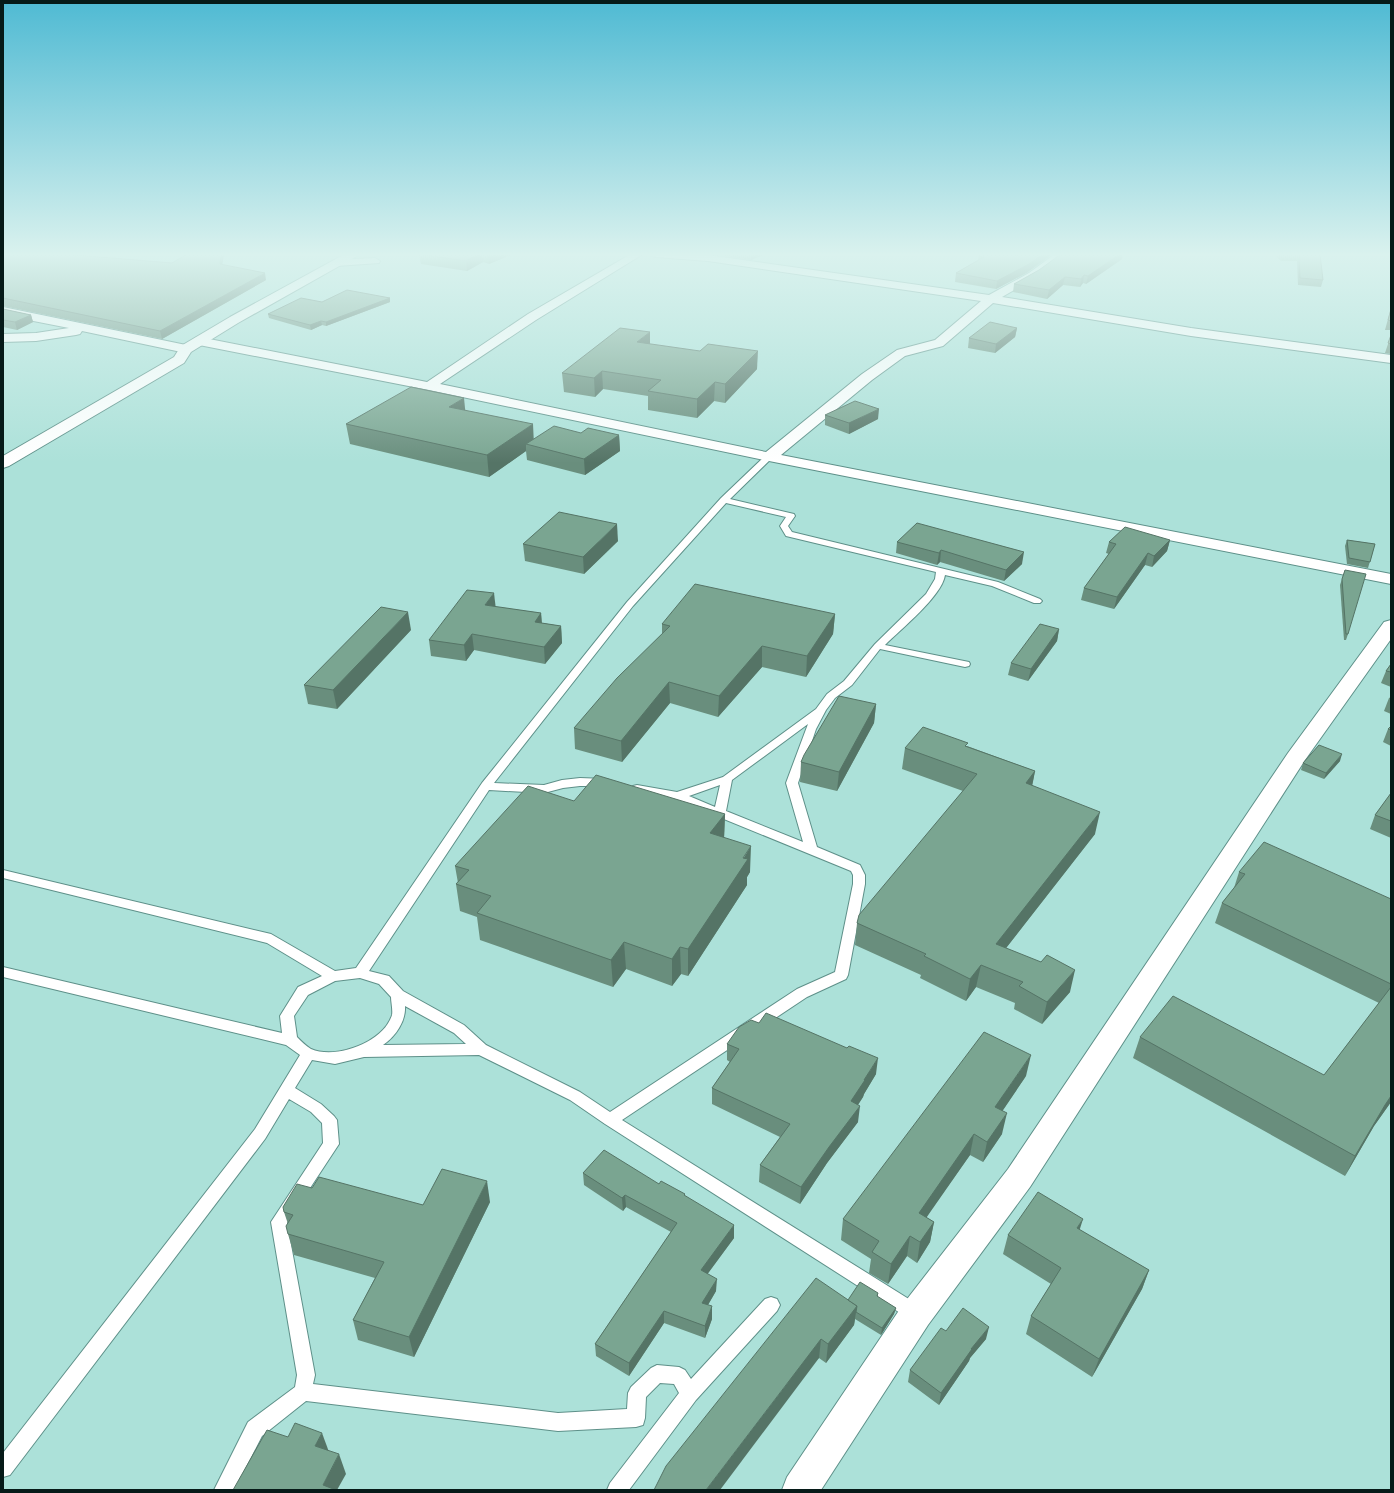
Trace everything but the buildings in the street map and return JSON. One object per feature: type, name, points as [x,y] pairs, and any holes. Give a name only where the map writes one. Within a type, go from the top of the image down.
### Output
[{"type":"main road","points":[[3,463],[179,360],[193,346],[228,324]]},
{"type":"street","points":[[63,324],[429,386],[769,457],[1391,579]]},
{"type":"street","points":[[429,386],[523,324]]},
{"type":"street","points":[[769,457],[867,377],[901,353],[939,343],[962,324]]},
{"type":"street","points":[[1141,324],[1391,359]]},
{"type":"street","points":[[3,338],[36,337],[88,329]]},
{"type":"street","points":[[800,1490],[916,1314],[1019,1178],[1296,758],[1391,626]]},
{"type":"lane","points":[[360,973],[486,786],[630,604],[724,500],[769,457]]},
{"type":"lane","points":[[724,500],[791,516],[784,526],[789,534],[995,584],[1037,601]]},
{"type":"lane","points":[[811,850],[792,783],[811,729],[821,709],[831,696],[848,683],[878,646],[930,596],[940,579],[941,572]]},
{"type":"lane","points":[[878,646],[965,664]]},
{"type":"lane","points":[[678,796],[727,779],[821,709]]},
{"type":"lane","points":[[720,813],[727,779]]},
{"type":"lane","points":[[486,786],[544,789],[562,784],[580,782],[620,786],[678,796],[856,868],[859,875],[859,884],[841,975],[802,993],[610,1120]]},
{"type":"lane","points":[[3,874],[271,939],[333,976]]},
{"type":"lane","points":[[3,972],[290,1040],[308,1054],[335,1058],[364,1051],[481,1049]]},
{"type":"lane","points":[[290,1040],[287,1016],[303,991],[333,976],[360,973],[384,980],[398,995],[459,1029],[481,1049],[575,1096],[610,1120],[916,1314]]},
{"type":"lane","points":[[364,1051],[387,1036],[399,1015],[398,995]]},
{"type":"lane","points":[[3,1468],[260,1134],[308,1054]]},
{"type":"lane","points":[[224,1490],[255,1429],[303,1392],[306,1375],[279,1222],[331,1144],[329,1120],[316,1108],[286,1090]]},
{"type":"lane","points":[[617,1490],[690,1394],[771,1305]]},
{"type":"lane","points":[[303,1392],[558,1422],[636,1418],[637,1393],[657,1374],[679,1376],[690,1394]]}]
